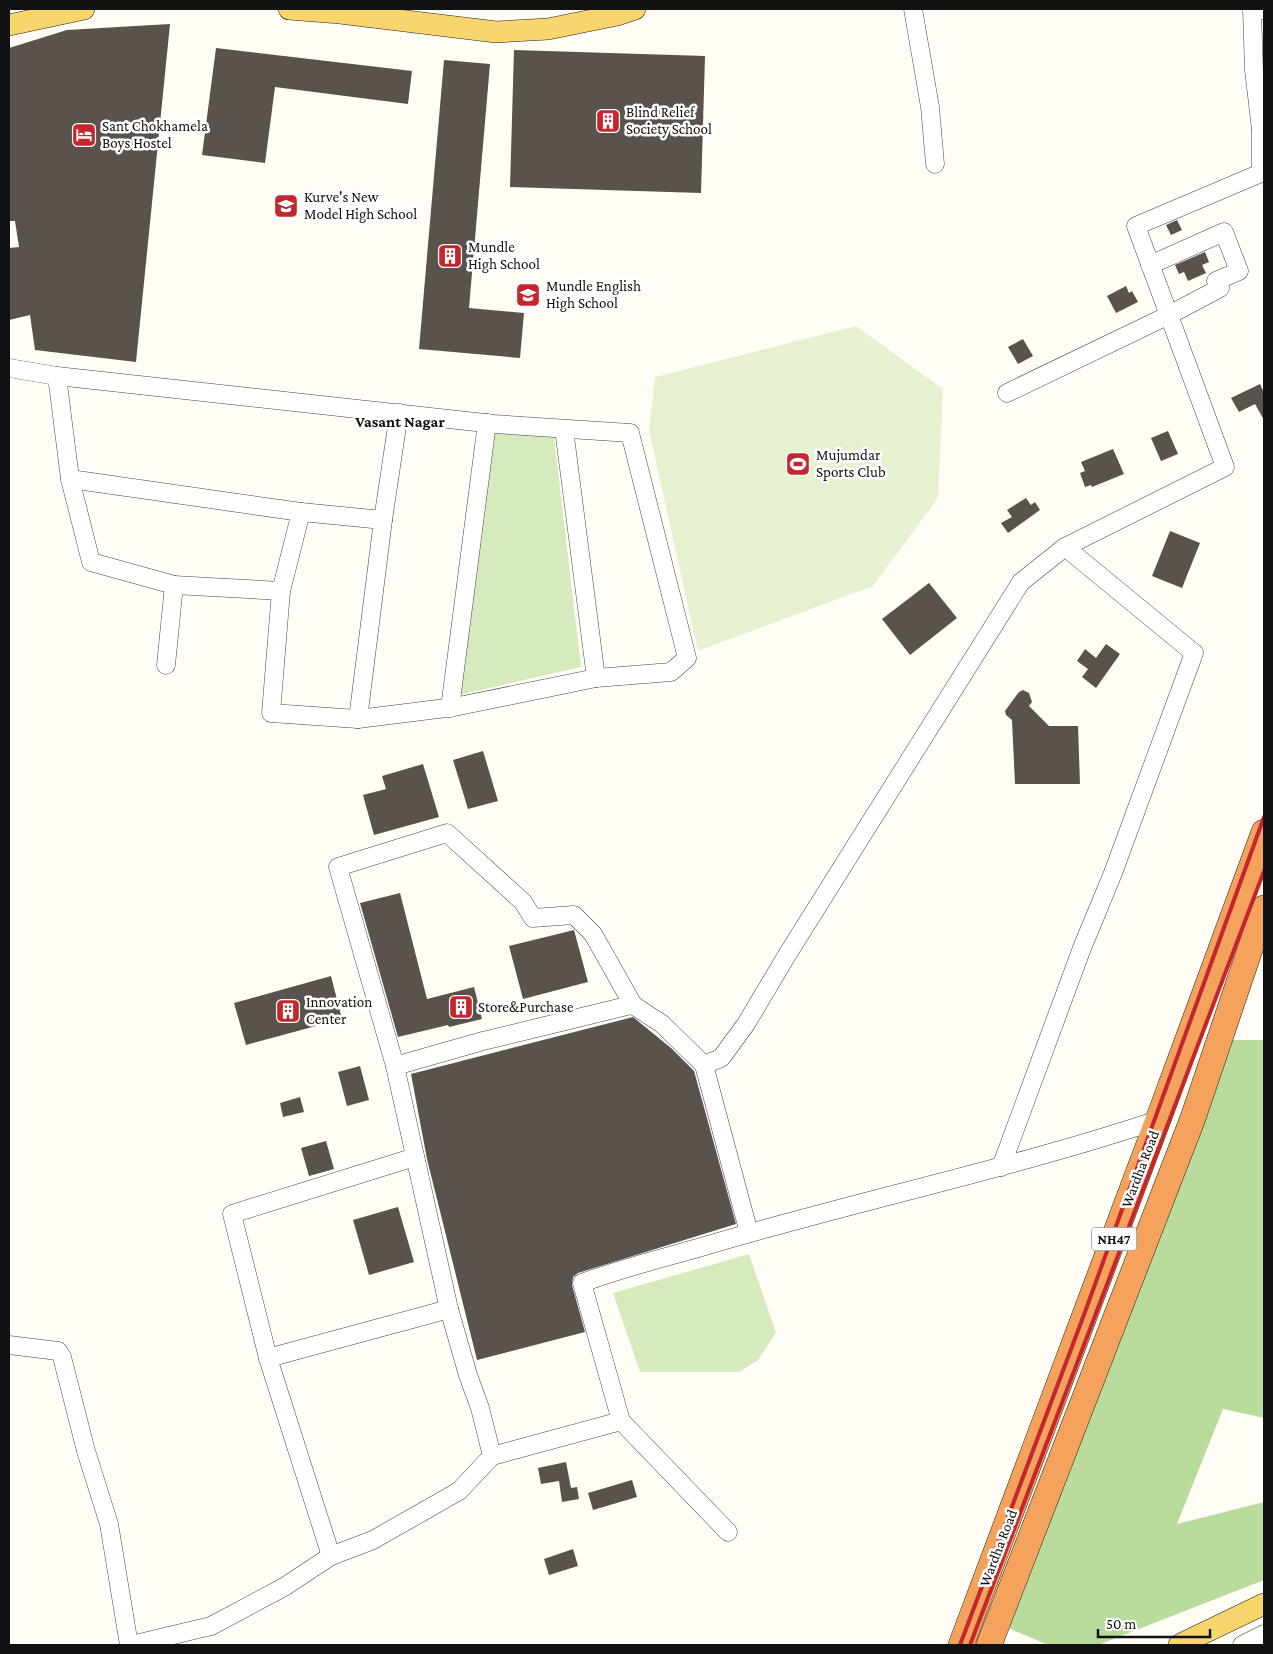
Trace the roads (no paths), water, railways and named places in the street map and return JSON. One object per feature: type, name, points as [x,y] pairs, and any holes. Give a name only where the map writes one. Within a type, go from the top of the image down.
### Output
[{"type":"highway","name":"Wardha Road","points":[[961,1645],[1264,832]]},
{"type":"highway","name":"Wardha Road","points":[[989,1645],[1193,1118],[1264,908]]},
{"type":"main road","points":[[9,25],[84,9]]},
{"type":"main road","points":[[289,9],[340,13],[496,32],[548,29],[617,15],[635,9]]},
{"type":"main road","points":[[1180,1645],[1264,1604]]},
{"type":"main road","points":[[1199,1645],[1264,1618]]},
{"type":"street","points":[[913,9],[930,107],[935,164]]},
{"type":"street","points":[[704,1065],[721,1058],[746,1024],[797,938],[1021,582],[1065,547],[1225,467],[1136,226],[1261,173],[1263,130],[1254,70],[1252,10],[1264,10]]},
{"type":"street","points":[[1007,393],[1169,315],[1220,288],[1216,280],[1239,271],[1224,232],[1150,264]]},
{"type":"street","points":[[9,368],[57,376],[488,423],[630,433],[687,658],[671,672],[596,678],[450,708],[358,719],[271,713],[281,591],[301,512]]},
{"type":"street","points":[[57,376],[70,479],[91,562],[174,584],[281,591]]},
{"type":"street","points":[[358,719],[398,413]]},
{"type":"street","points":[[450,708],[488,423]]},
{"type":"street","points":[[564,429],[596,678]]},
{"type":"street","points":[[70,479],[301,512],[383,520]]},
{"type":"street","points":[[1001,1167],[1082,948],[1114,873],[1194,653],[1065,547]]},
{"type":"street","points":[[166,665],[174,584]]},
{"type":"street","points":[[492,1456],[480,1408],[468,1376],[449,1309],[395,1066],[338,867],[448,834],[524,902],[533,918],[574,915],[593,934],[634,1005],[662,1024],[704,1065],[749,1233]]},
{"type":"street","points":[[395,1066],[483,1041],[634,1005]]},
{"type":"street","points":[[728,1532],[621,1421],[582,1283],[749,1233],[1106,1138],[1158,1120]]},
{"type":"street","points":[[331,1556],[268,1358],[232,1214],[415,1157]]},
{"type":"street","points":[[268,1358],[449,1309]]},
{"type":"street","points":[[9,1344],[58,1351],[62,1356],[86,1451],[108,1524],[130,1645],[211,1626],[284,1587],[331,1556],[373,1540],[459,1491],[492,1456],[621,1421]]},
{"type":"street","points":[[1242,1645],[1264,1634]]},
{"type":"railway","points":[[960,1645],[1085,1312],[1264,817]]},
{"type":"railway","points":[[970,1645],[1264,871]]},
{"type":"place","name":"Blind Relief Society School","points":[[608,121]]},
{"type":"place","name":"Sant Chokhamela Boys Hostel","points":[[84,135]]},
{"type":"place","name":"Kurve's New Model High School","points":[[286,206]]},
{"type":"place","name":"Mundle High School","points":[[450,256]]},
{"type":"place","name":"Mundle English High School","points":[[528,295]]},
{"type":"place","name":"Mujumdar Sports Club","points":[[798,464]]},
{"type":"place","name":"Store&Purchase","points":[[461,1007]]},
{"type":"place","name":"Innovation Center","points":[[288,1011]]},
{"type":"district","name":"Vasant Nagar","points":[[400,421]]}]
